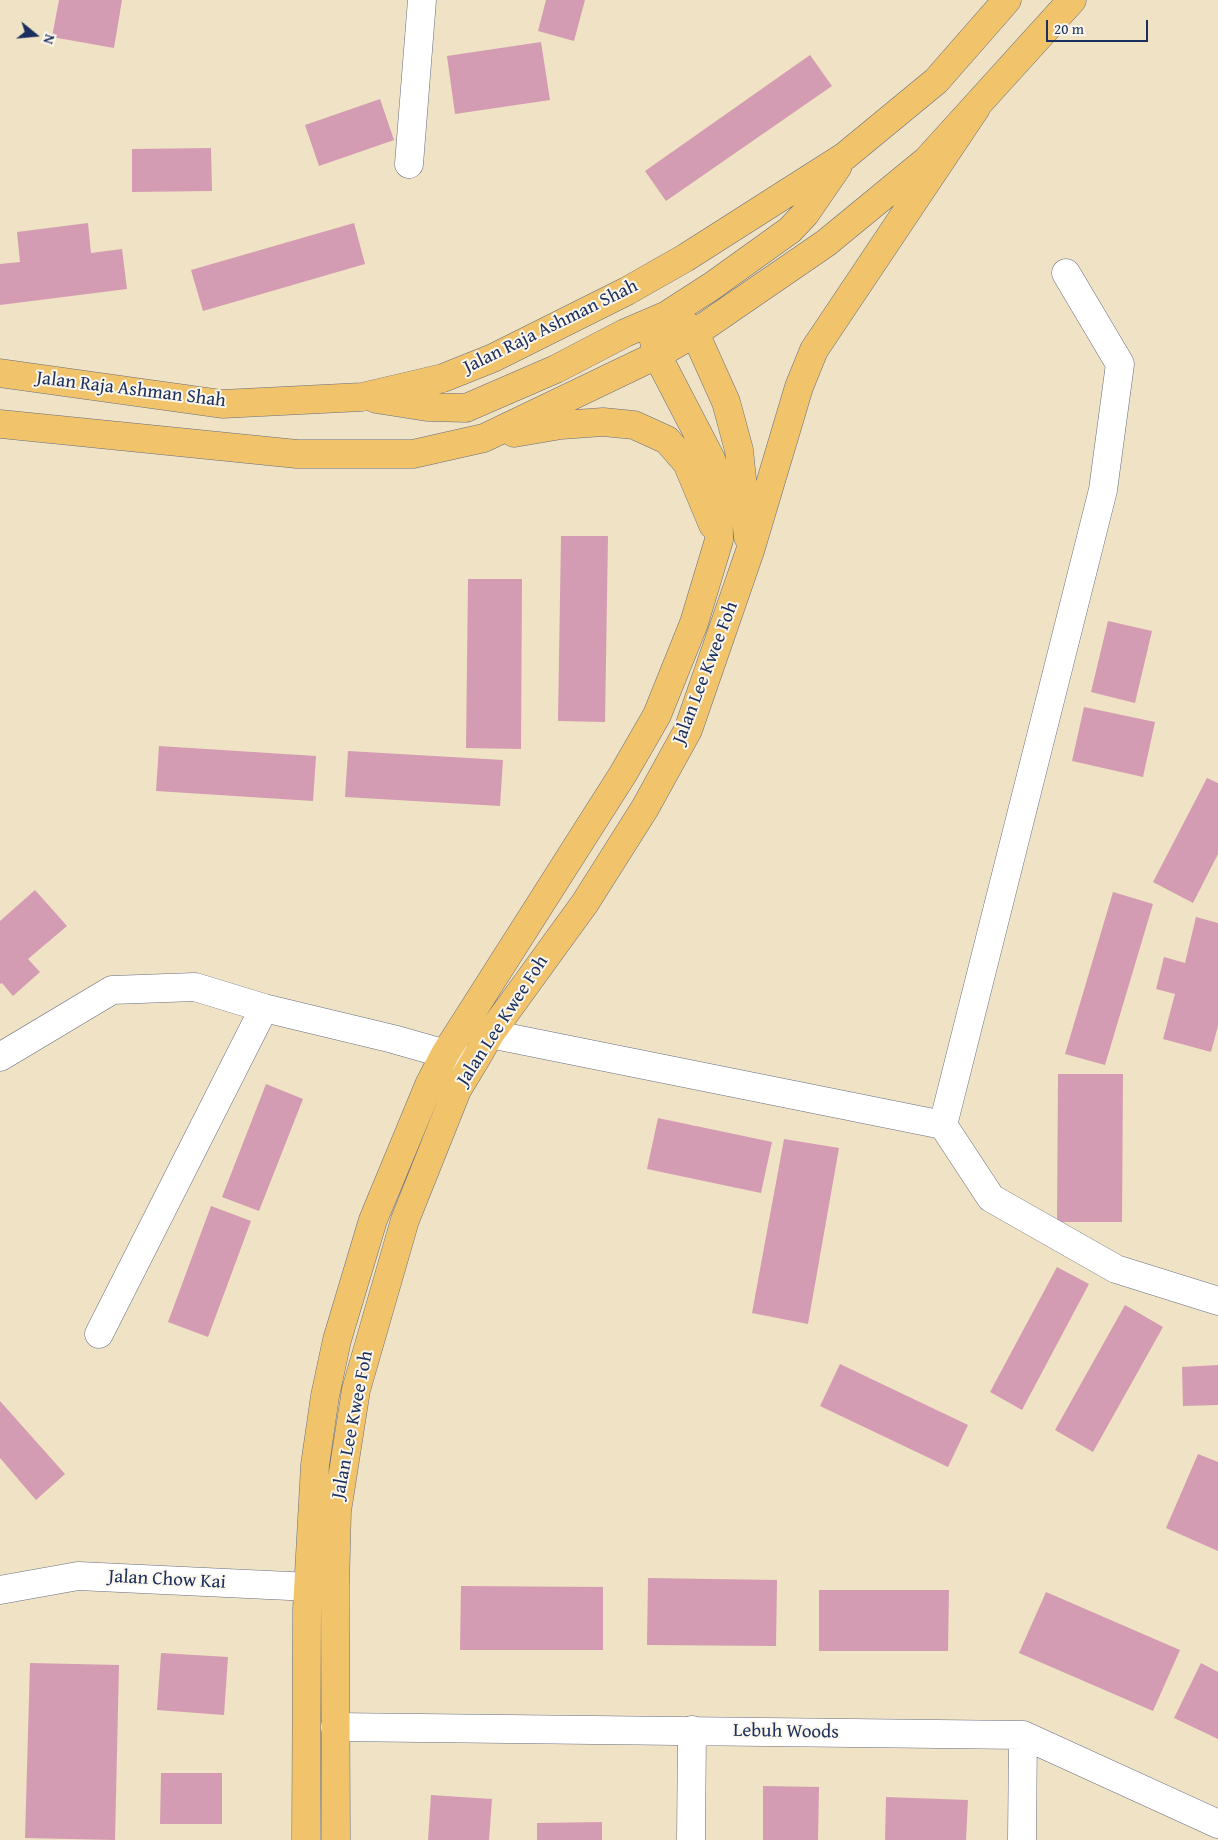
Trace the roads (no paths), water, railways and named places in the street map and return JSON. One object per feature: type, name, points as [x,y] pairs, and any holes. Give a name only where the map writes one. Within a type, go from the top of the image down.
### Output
[{"type":"main road","name":"Jalan Raja Ashman Shah","points":[[0,374],[222,404],[362,397],[443,378],[511,350],[627,291],[685,258],[845,156],[936,81],[1007,0]]},
{"type":"main road","points":[[484,438],[657,355],[695,333],[826,243],[927,160],[1072,0]]},
{"type":"main road","points":[[750,551],[798,386],[814,350],[976,108]]},
{"type":"main road","points":[[362,397],[427,407],[466,408],[556,369],[624,333],[666,315],[712,286],[790,230],[805,214],[845,156]]},
{"type":"main road","points":[[666,315],[686,324],[695,333]]},
{"type":"main road","points":[[657,355],[654,341],[656,332],[666,315]]},
{"type":"main road","name":"Jalan Lee Kwee Foh","points":[[336,1840],[335,1588],[337,1511],[356,1390],[405,1220],[457,1090],[490,1034],[590,895],[645,808],[688,730],[750,551],[739,450],[726,402],[695,333]]},
{"type":"main road","name":"Jalan Lee Kwee Foh","points":[[306,1840],[307,1587],[315,1465],[325,1396],[337,1340],[373,1220],[445,1054],[623,774],[657,715],[694,623],[719,540],[718,481],[711,460],[657,355]]},
{"type":"main road","points":[[0,424],[297,454],[412,454],[484,438],[570,424],[603,422],[634,425],[667,440],[687,463],[719,540]]},
{"type":"street","points":[[409,164],[422,0]]},
{"type":"street","points":[[1066,273],[1120,364],[1103,490],[944,1125],[990,1198],[1116,1269],[1218,1301]]},
{"type":"street","points":[[0,1058],[112,990],[195,986],[264,1008],[393,1039],[474,1062]]},
{"type":"street","points":[[98,1334],[264,1008]]},
{"type":"street","points":[[462,1025],[490,1034],[944,1125]]},
{"type":"street","name":"Jalan Chow Kai","points":[[0,1590],[78,1576],[335,1588]]},
{"type":"street","name":"Lebuh Woods","points":[[335,1726],[1023,1735],[1218,1824]]},
{"type":"street","points":[[691,1840],[692,1730]]},
{"type":"street","points":[[1022,1840],[1023,1735]]}]
